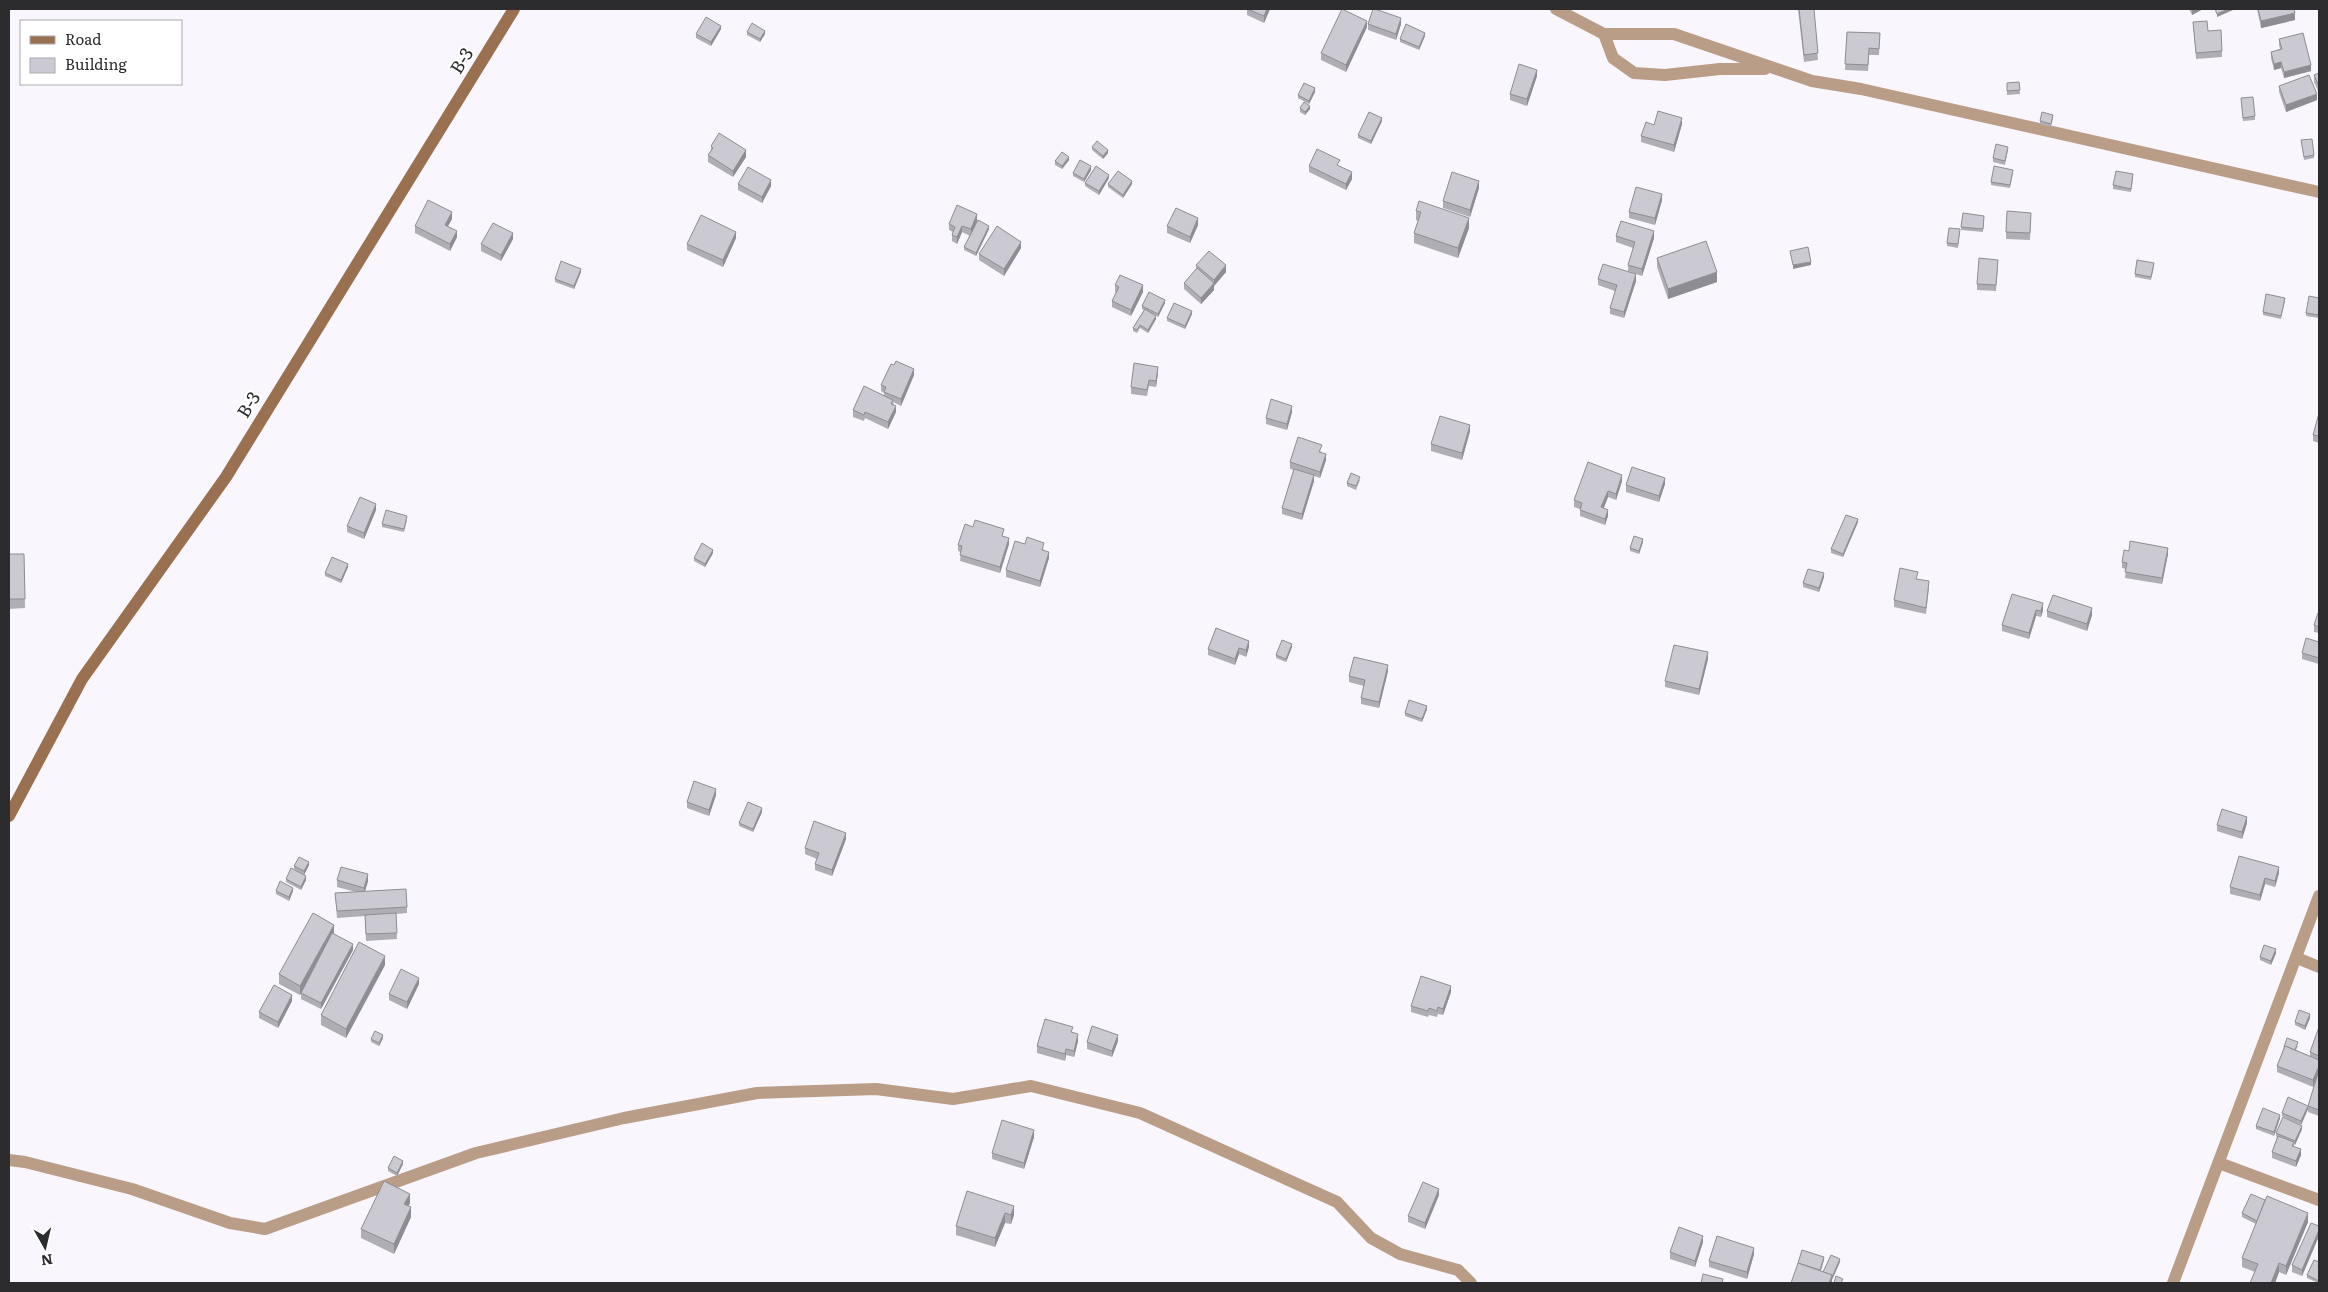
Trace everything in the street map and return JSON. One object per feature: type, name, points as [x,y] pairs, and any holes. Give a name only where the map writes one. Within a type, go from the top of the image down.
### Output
[{"type":"main road","name":"B-3","points":[[9,816],[82,678],[226,477],[514,9]]},
{"type":"street","points":[[1556,9],[1604,34],[1674,34],[1812,81],[1861,89],[2319,192]]},
{"type":"street","points":[[1604,34],[1614,58],[1634,73],[1665,75],[1720,69],[1775,69]]},
{"type":"street","points":[[2173,1283],[2319,896]]},
{"type":"street","points":[[2297,958],[2319,967]]},
{"type":"street","points":[[9,1160],[132,1189],[230,1222],[265,1229],[476,1153],[634,1116],[757,1093],[876,1089],[953,1099],[1031,1086],[1149,1117],[1337,1202],[1371,1238],[1400,1254],[1458,1270],[1471,1283]]},
{"type":"street","points":[[2218,1163],[2319,1200]]},
{"type":"building","points":[[1247,9],[1267,9],[1264,16]]},
{"type":"building","points":[[1342,9],[1367,21],[1346,65],[1321,53]]},
{"type":"building","points":[[1373,9],[1401,18],[1396,34],[1368,24]]},
{"type":"building","points":[[1799,9],[1814,9],[1818,53],[1804,55]]},
{"type":"building","points":[[2215,9],[2228,9],[2217,14]]},
{"type":"building","points":[[2258,9],[2294,9],[2295,13],[2261,21]]},
{"type":"building","points":[[706,17],[721,26],[711,42],[696,34]]},
{"type":"building","points":[[2207,21],[2208,31],[2221,30],[2222,51],[2196,53],[2193,22]]},
{"type":"building","points":[[752,23],[765,31],[760,39],[747,32]]},
{"type":"building","points":[[1406,24],[1425,33],[1419,47],[1400,39]]},
{"type":"building","points":[[1847,32],[1880,33],[1879,49],[1869,48],[1868,65],[1845,64]]},
{"type":"building","points":[[2303,33],[2311,65],[2284,72],[2281,62],[2274,64],[2271,52],[2282,49],[2279,39]]},
{"type":"building","points":[[1519,64],[1537,70],[1527,99],[1510,94]]},
{"type":"building","points":[[2319,73],[2319,86],[2314,75]]},
{"type":"building","points":[[2309,75],[2317,94],[2286,105],[2279,86]]},
{"type":"building","points":[[2019,82],[2020,90],[2007,91],[2007,83]]},
{"type":"building","points":[[1304,83],[1315,88],[1309,101],[1298,95]]},
{"type":"building","points":[[2253,97],[2255,116],[2243,118],[2241,98]]},
{"type":"building","points":[[1304,102],[1310,106],[1305,112],[1300,108]]},
{"type":"building","points":[[1658,111],[1682,118],[1674,145],[1641,136],[1646,122],[1654,125]]},
{"type":"building","points":[[1369,112],[1382,118],[1371,141],[1358,135]]},
{"type":"building","points":[[2042,112],[2053,115],[2051,124],[2040,121]]},
{"type":"building","points":[[719,133],[746,150],[733,171],[708,155]]},
{"type":"building","points":[[2312,139],[2314,155],[2304,157],[2301,140]]},
{"type":"building","points":[[1097,141],[1108,150],[1103,156],[1092,147]]},
{"type":"building","points":[[1996,144],[2008,147],[2005,161],[1993,158]]},
{"type":"building","points":[[1317,149],[1340,160],[1337,165],[1352,172],[1346,184],[1309,166]]},
{"type":"building","points":[[1062,152],[1069,157],[1062,166],[1055,161]]},
{"type":"building","points":[[1080,160],[1091,166],[1084,179],[1073,173]]},
{"type":"building","points":[[1096,166],[1109,175],[1099,191],[1085,183]]},
{"type":"building","points":[[1994,166],[2013,170],[2010,185],[1991,182]]},
{"type":"building","points":[[748,167],[771,180],[762,197],[738,184]]},
{"type":"building","points":[[1118,171],[1132,181],[1123,195],[1108,184]]},
{"type":"building","points":[[2116,171],[2133,174],[2131,189],[2113,185]]},
{"type":"building","points":[[1452,172],[1479,181],[1470,210],[1443,201]]},
{"type":"building","points":[[1636,187],[1662,194],[1655,218],[1629,212]]},
{"type":"building","points":[[428,200],[452,212],[445,225],[457,231],[450,244],[415,226]]},
{"type":"building","points":[[1419,201],[1469,218],[1458,248],[1414,233],[1421,212],[1416,211]]},
{"type":"building","points":[[957,205],[977,214],[971,229],[962,226],[957,237],[952,235],[955,227],[949,224]]},
{"type":"building","points":[[1176,208],[1198,218],[1190,237],[1167,226]]},
{"type":"building","points":[[2007,211],[2031,213],[2030,233],[2006,232]]},
{"type":"building","points":[[1963,213],[1984,216],[1983,229],[1961,227]]},
{"type":"building","points":[[701,215],[736,232],[723,260],[687,244]]},
{"type":"building","points":[[978,220],[989,226],[976,253],[964,247]]},
{"type":"building","points":[[1621,221],[1654,231],[1642,269],[1628,265],[1635,242],[1616,236]]},
{"type":"building","points":[[493,223],[513,233],[501,255],[481,244]]},
{"type":"building","points":[[997,226],[1021,242],[1004,269],[979,254]]},
{"type":"building","points":[[1949,228],[1960,229],[1958,244],[1947,243]]},
{"type":"building","points":[[1706,241],[1717,272],[1668,289],[1657,258]]},
{"type":"building","points":[[1808,247],[1811,262],[1793,265],[1790,251]]},
{"type":"building","points":[[1209,251],[1226,265],[1214,280],[1196,265]]},
{"type":"building","points":[[1979,258],[1998,260],[1996,285],[1977,284]]},
{"type":"building","points":[[2137,260],[2154,263],[2151,277],[2135,274]]},
{"type":"building","points":[[561,261],[581,269],[574,286],[555,279]]},
{"type":"building","points":[[1603,264],[1636,274],[1624,312],[1610,308],[1617,285],[1598,279]]},
{"type":"building","points":[[1197,268],[1214,283],[1201,298],[1184,283]]},
{"type":"building","points":[[1120,275],[1143,285],[1131,310],[1112,301],[1119,287],[1115,285]]},
{"type":"building","points":[[1149,292],[1165,300],[1158,314],[1142,306]]},
{"type":"building","points":[[2266,294],[2285,298],[2281,316],[2263,312]]},
{"type":"building","points":[[2309,296],[2319,298],[2319,315],[2306,313]]},
{"type":"building","points":[[1174,303],[1192,311],[1185,326],[1167,318]]},
{"type":"building","points":[[1145,309],[1156,316],[1148,330],[1140,325],[1137,330],[1133,328]]},
{"type":"building","points":[[896,361],[914,369],[901,399],[884,392],[886,387],[881,385],[891,364],[894,365]]},
{"type":"building","points":[[1134,363],[1158,367],[1156,381],[1149,380],[1147,390],[1131,387]]},
{"type":"building","points":[[864,386],[893,400],[891,404],[896,406],[888,422],[865,412],[864,415],[853,410]]},
{"type":"building","points":[[1271,399],[1292,406],[1287,424],[1266,418]]},
{"type":"building","points":[[2319,413],[2319,436],[2313,435]]},
{"type":"building","points":[[1440,416],[1470,425],[1462,453],[1431,444]]},
{"type":"building","points":[[1298,437],[1322,445],[1319,452],[1326,454],[1320,472],[1290,462]]},
{"type":"building","points":[[1588,462],[1622,475],[1616,494],[1608,491],[1601,507],[1608,510],[1605,519],[1580,510],[1582,503],[1574,500]]},
{"type":"building","points":[[1632,467],[1665,478],[1659,496],[1626,485]]},
{"type":"building","points":[[1294,469],[1314,475],[1302,514],[1282,508]]},
{"type":"building","points":[[1351,473],[1360,477],[1356,486],[1347,483]]},
{"type":"building","points":[[360,497],[376,504],[364,533],[347,526]]},
{"type":"building","points":[[386,510],[407,516],[404,529],[382,524]]},
{"type":"building","points":[[1846,515],[1858,519],[1843,554],[1831,549]]},
{"type":"building","points":[[975,520],[1004,529],[1002,536],[1009,538],[1000,567],[960,555],[962,546],[958,545],[965,524],[973,527]]},
{"type":"building","points":[[1634,536],[1643,539],[1639,551],[1630,548]]},
{"type":"building","points":[[1027,537],[1044,543],[1042,550],[1049,552],[1040,581],[1006,570],[1015,541],[1025,544]]},
{"type":"building","points":[[2130,541],[2168,548],[2162,578],[2125,572],[2127,563],[2122,562],[2124,550],[2129,551]]},
{"type":"building","points":[[702,543],[713,550],[705,564],[694,558]]},
{"type":"building","points":[[9,554],[24,554],[25,599],[9,599]]},
{"type":"building","points":[[332,557],[348,564],[341,580],[325,573]]},
{"type":"building","points":[[1900,568],[1918,572],[1916,579],[1929,581],[1926,608],[1894,600]]},
{"type":"building","points":[[1808,569],[1824,573],[1819,588],[1803,583]]},
{"type":"building","points":[[2012,594],[2043,603],[2041,611],[2036,610],[2029,633],[2002,625]]},
{"type":"building","points":[[2053,595],[2092,608],[2087,624],[2047,611]]},
{"type":"building","points":[[2319,613],[2319,627],[2314,625]]},
{"type":"building","points":[[1216,628],[1249,641],[1246,650],[1239,648],[1235,659],[1208,649]]},
{"type":"building","points":[[2306,638],[2319,642],[2319,658],[2302,653]]},
{"type":"building","points":[[1282,640],[1292,644],[1286,659],[1276,655]]},
{"type":"building","points":[[1674,645],[1708,652],[1699,689],[1665,681]]},
{"type":"building","points":[[1354,657],[1388,665],[1379,702],[1361,698],[1365,680],[1349,676]]},
{"type":"building","points":[[1409,700],[1427,706],[1422,719],[1405,713]]},
{"type":"building","points":[[694,781],[716,789],[709,810],[687,802]]},
{"type":"building","points":[[748,802],[762,808],[753,829],[739,823]]},
{"type":"building","points":[[2222,809],[2247,817],[2242,832],[2217,825]]},
{"type":"building","points":[[814,821],[846,833],[832,870],[815,864],[819,853],[805,848]]},
{"type":"building","points":[[2239,856],[2279,867],[2275,881],[2265,878],[2260,895],[2230,887]]},
{"type":"building","points":[[299,857],[309,862],[304,871],[294,866]]},
{"type":"building","points":[[341,867],[368,874],[364,888],[337,880]]},
{"type":"building","points":[[291,868],[306,876],[301,887],[286,879]]},
{"type":"building","points":[[280,881],[293,888],[289,897],[276,891]]},
{"type":"building","points":[[406,889],[407,907],[337,911],[335,893]]},
{"type":"building","points":[[313,913],[334,925],[300,986],[279,974]]},
{"type":"building","points":[[396,913],[397,933],[366,934],[365,915]]},
{"type":"building","points":[[332,933],[353,944],[321,1003],[301,993]]},
{"type":"building","points":[[359,942],[385,956],[346,1029],[321,1015]]},
{"type":"building","points":[[2264,945],[2276,949],[2271,961],[2260,957]]},
{"type":"building","points":[[401,969],[419,978],[407,1002],[389,994]]},
{"type":"building","points":[[1421,976],[1451,986],[1443,1009],[1438,1007],[1437,1011],[1429,1008],[1428,1011],[1411,1006]]},
{"type":"building","points":[[274,985],[292,995],[278,1022],[259,1012]]},
{"type":"building","points":[[2299,1010],[2310,1014],[2305,1026],[2295,1022]]},
{"type":"building","points":[[1045,1019],[1073,1027],[1071,1032],[1078,1034],[1074,1051],[1066,1049],[1065,1054],[1037,1046]]},
{"type":"building","points":[[1092,1026],[1118,1035],[1112,1051],[1087,1042]]},
{"type":"building","points":[[2319,1027],[2319,1056],[2310,1052]]},
{"type":"building","points":[[375,1031],[383,1035],[379,1043],[371,1039]]},
{"type":"building","points":[[2287,1038],[2298,1042],[2295,1050],[2284,1047]]},
{"type":"building","points":[[2285,1046],[2319,1060],[2319,1066],[2313,1080],[2277,1066]]},
{"type":"building","points":[[2319,1070],[2319,1110],[2308,1106]]},
{"type":"building","points":[[2288,1097],[2308,1106],[2301,1121],[2282,1113]]},
{"type":"building","points":[[2263,1108],[2280,1115],[2274,1132],[2256,1126]]},
{"type":"building","points":[[2283,1117],[2302,1126],[2295,1141],[2276,1133]]},
{"type":"building","points":[[1002,1120],[1034,1130],[1024,1163],[992,1153]]},
{"type":"building","points":[[2278,1136],[2294,1142],[2292,1146],[2301,1149],[2296,1161],[2272,1152]]},
{"type":"building","points":[[394,1156],[403,1161],[397,1173],[388,1168]]},
{"type":"building","points":[[384,1181],[410,1194],[404,1204],[411,1207],[394,1244],[361,1229]]},
{"type":"building","points":[[1423,1182],[1439,1189],[1425,1223],[1408,1216]]},
{"type":"building","points":[[967,1191],[1014,1206],[1011,1215],[1005,1213],[995,1238],[956,1226]]},
{"type":"building","points":[[2251,1194],[2265,1200],[2257,1221],[2242,1213]]},
{"type":"building","points":[[2267,1196],[2308,1213],[2286,1266],[2279,1263],[2271,1283],[2250,1283],[2258,1264],[2242,1258]]},
{"type":"building","points":[[2311,1223],[2319,1226],[2319,1230],[2302,1270],[2292,1265]]},
{"type":"building","points":[[1679,1227],[1703,1236],[1695,1261],[1670,1252]]},
{"type":"building","points":[[1717,1236],[1754,1248],[1747,1272],[1709,1261]]},
{"type":"building","points":[[1802,1250],[1824,1257],[1820,1270],[1798,1263]]},
{"type":"building","points":[[1831,1255],[1840,1259],[1832,1277],[1832,1275],[1823,1272]]},
{"type":"building","points":[[2314,1260],[2319,1262],[2319,1281],[2307,1275]]},
{"type":"building","points":[[1798,1263],[1832,1275],[1829,1283],[1791,1283]]},
{"type":"building","points":[[1703,1274],[1723,1279],[1722,1283],[1701,1283]]},
{"type":"building","points":[[1836,1276],[1843,1279],[1841,1283],[1834,1283]]}]
